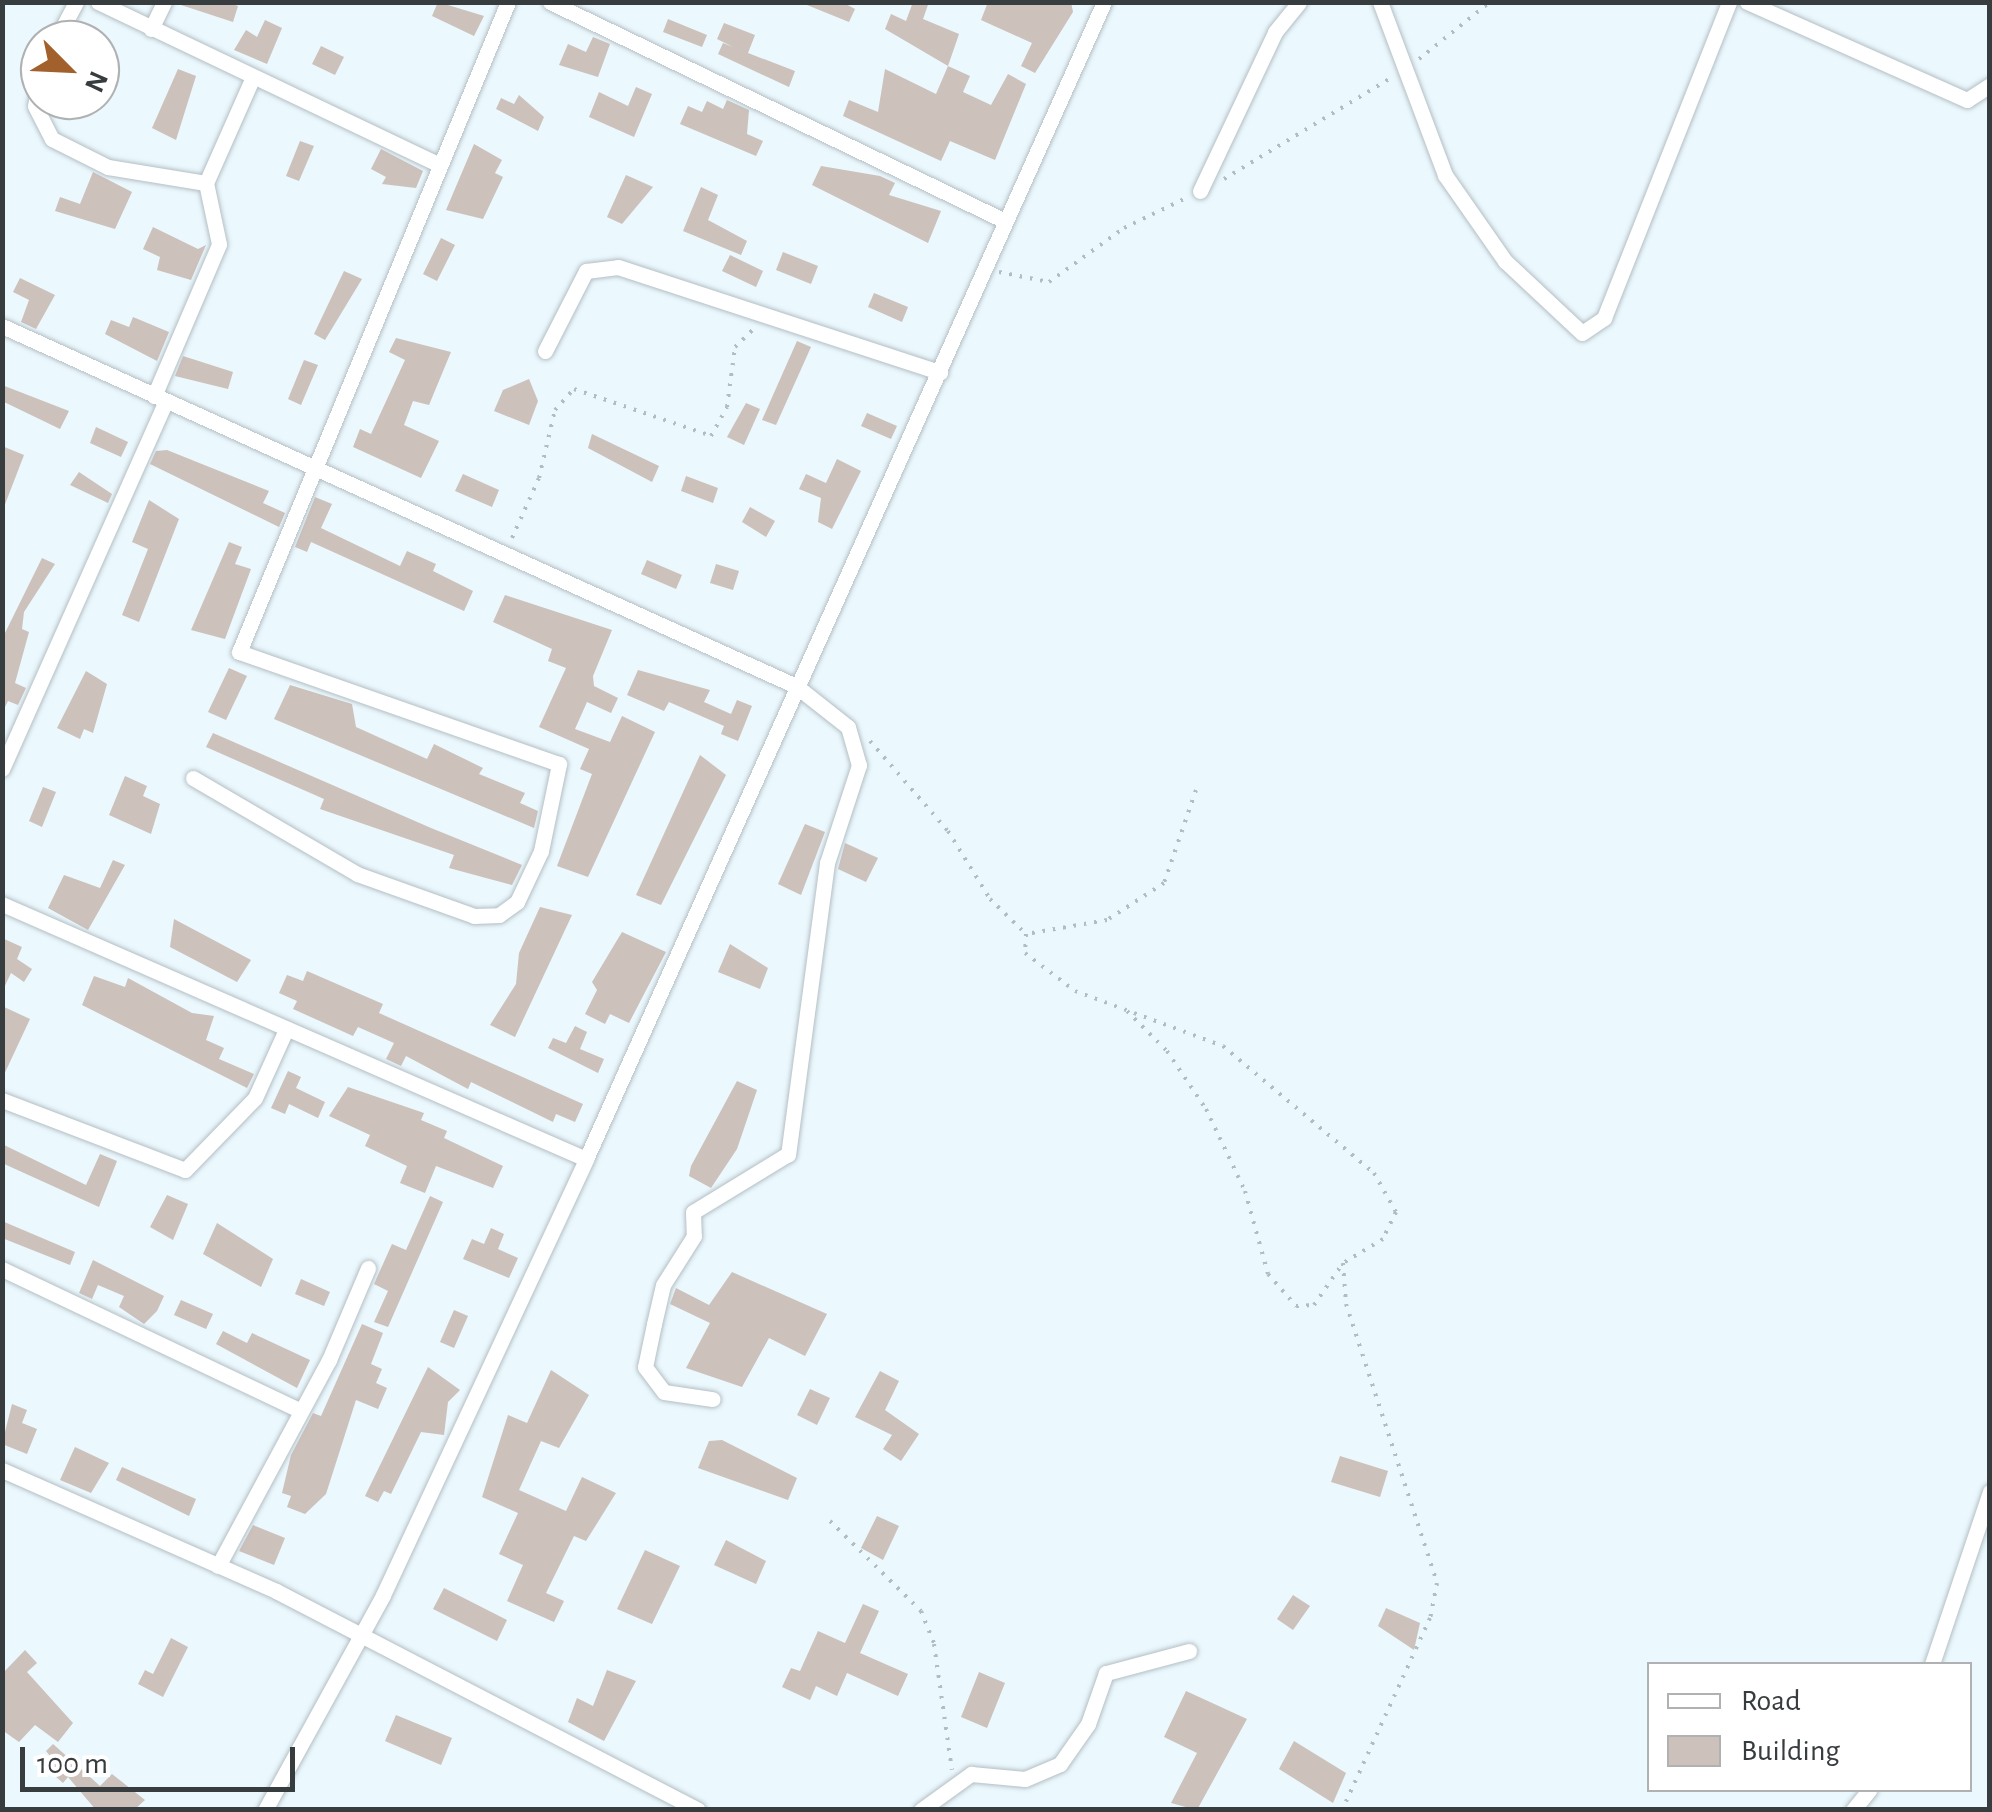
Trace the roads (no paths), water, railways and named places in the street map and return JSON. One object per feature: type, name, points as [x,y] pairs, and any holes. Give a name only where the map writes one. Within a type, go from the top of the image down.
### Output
[{"type":"street","points":[[98,2],[252,80],[438,164]]},
{"type":"street","points":[[152,29],[164,2]]},
{"type":"street","points":[[192,778],[356,874],[474,916],[499,915],[517,902],[541,851],[560,764],[239,652],[311,488],[310,467],[508,2]]},
{"type":"street","points":[[550,2],[1005,221]]},
{"type":"street","points":[[266,1810],[361,1634],[586,1159],[1104,2]]},
{"type":"street","points":[[1200,191],[1275,32],[1299,2]]},
{"type":"street","points":[[1380,2],[1445,175],[1474,221],[1553,313],[1589,332],[1604,318],[1729,2]]},
{"type":"street","points":[[1746,2],[1967,100],[1990,85]]},
{"type":"street","points":[[2,769],[160,398],[219,244],[206,183],[252,80]]},
{"type":"street","points":[[42,120],[52,140],[108,167],[206,183]]},
{"type":"street","points":[[545,351],[586,270],[618,267],[940,372]]},
{"type":"street","points":[[2,326],[796,686],[848,727],[859,765],[827,863],[788,1154],[693,1212],[694,1236],[664,1284],[645,1367],[664,1392],[712,1399]]},
{"type":"street","points":[[2,904],[285,1032],[586,1159]]},
{"type":"street","points":[[2,1100],[185,1170],[255,1098],[285,1032]]},
{"type":"street","points":[[218,1566],[368,1268]]},
{"type":"street","points":[[2,1269],[298,1410]]},
{"type":"street","points":[[2,1470],[361,1634],[698,1810]]},
{"type":"street","points":[[1933,1662],[1990,1492]]},
{"type":"street","points":[[922,1810],[971,1774],[1025,1780],[1060,1764],[1088,1724],[1106,1673],[1189,1651]]}]
